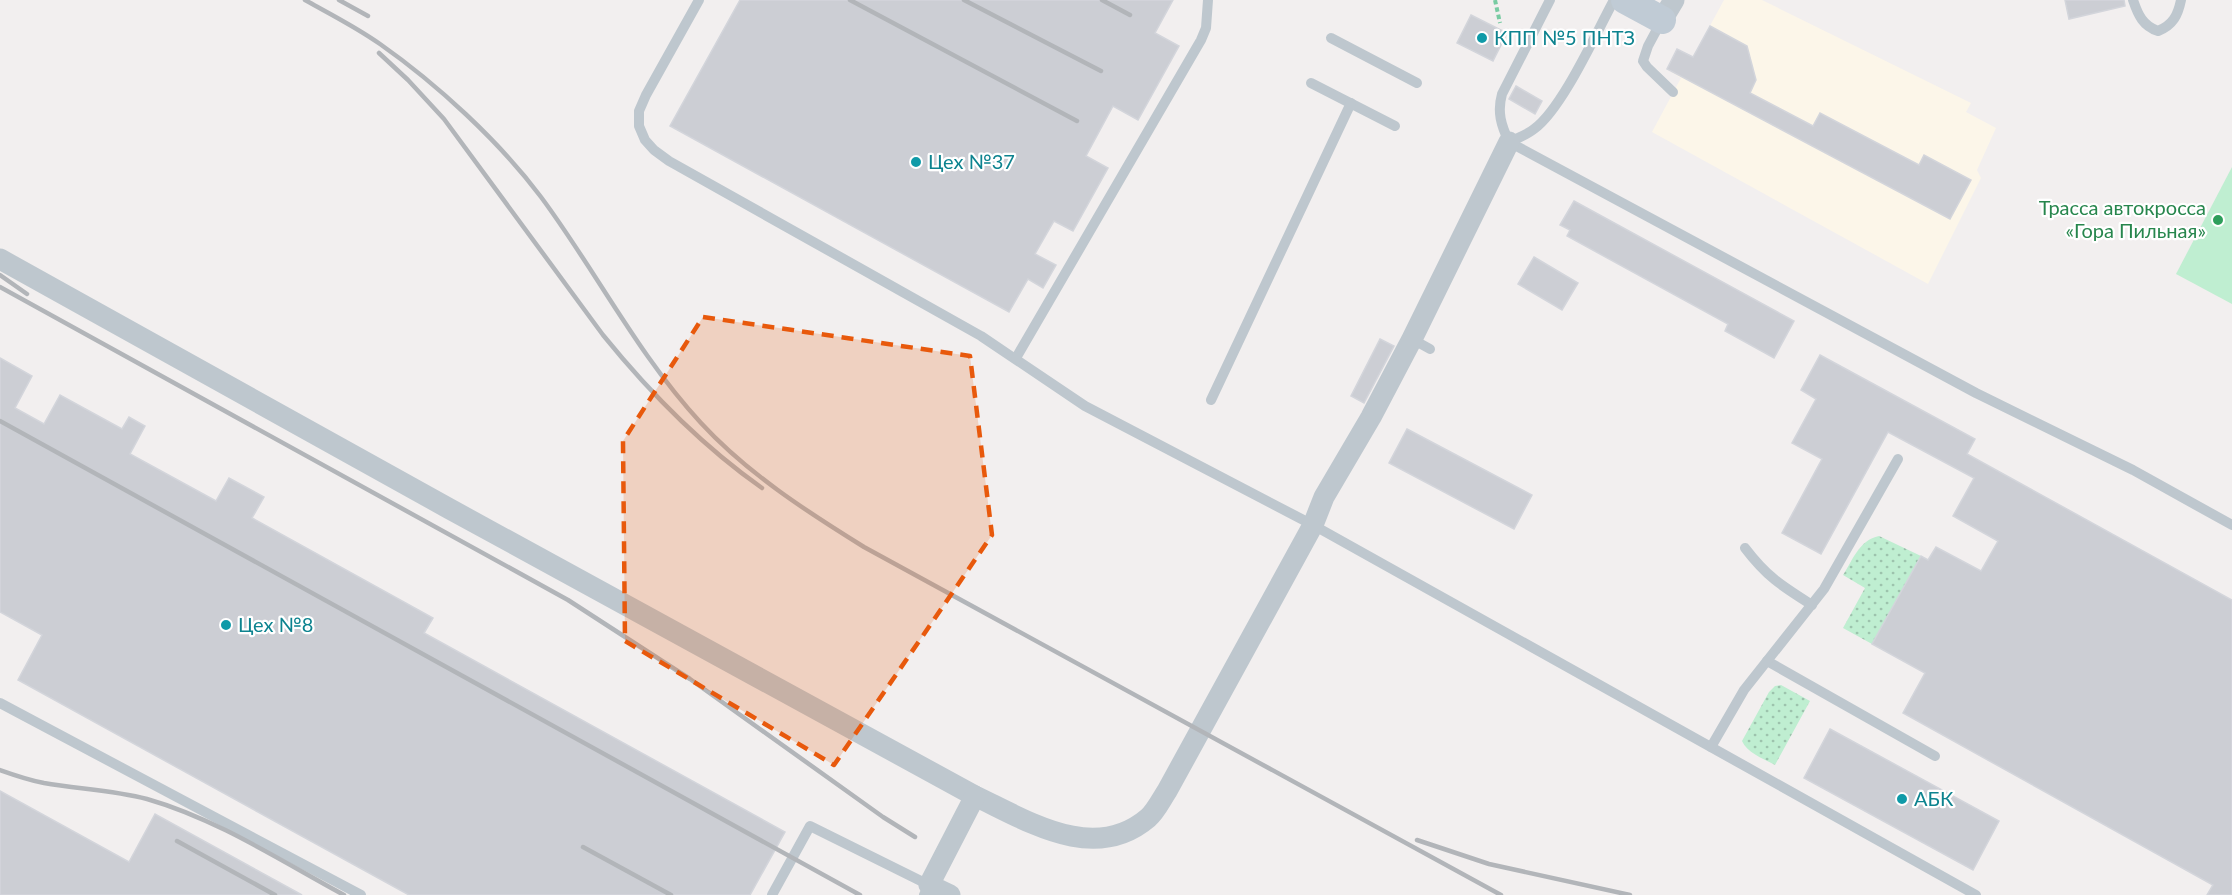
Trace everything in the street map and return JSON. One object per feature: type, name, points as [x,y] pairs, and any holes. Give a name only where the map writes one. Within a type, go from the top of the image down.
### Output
[{"type":"street","points":[[1625,0],[1668,10]]},
{"type":"street","points":[[0,259],[437,502],[975,796],[1058,833],[1084,839],[1108,837],[1129,831],[1150,816],[1167,791],[1312,525],[1324,497],[1371,417],[1421,344],[1509,142]]},
{"type":"street","points":[[950,895],[927,890],[975,796]]},
{"type":"lane","points":[[699,0],[646,94],[639,111],[639,126],[645,140],[669,161],[1016,358],[1085,406],[1312,525],[1976,895]]},
{"type":"lane","points":[[1016,358],[1201,40],[1208,16],[1208,0]]},
{"type":"lane","points":[[1550,0],[1502,94],[1499,105],[1502,124],[1509,142],[1976,393],[2133,470],[2232,525]]},
{"type":"lane","points":[[1509,142],[1533,130],[1543,121],[1561,96],[1614,0]]},
{"type":"lane","points":[[2133,0],[2136,11],[2148,28],[2158,32],[2168,27],[2177,15],[2181,0]]},
{"type":"lane","points":[[1668,10],[1648,46],[1643,61],[1673,92]]},
{"type":"lane","points":[[1331,38],[1417,83]]},
{"type":"lane","points":[[1311,82],[1395,126]]},
{"type":"lane","points":[[1211,400],[1352,103]]},
{"type":"lane","points":[[1711,747],[1744,690],[1812,605],[1839,567],[1898,459]]},
{"type":"lane","points":[[1745,548],[1768,575],[1812,605]]},
{"type":"lane","points":[[1767,661],[1935,756]]},
{"type":"lane","points":[[0,703],[361,895]]},
{"type":"lane","points":[[772,895],[810,826],[927,890]]},
{"type":"path","points":[[1495,0],[1500,23]]},
{"type":"highlighted area","points":[[703,317],[970,356],[992,535],[834,765],[625,641],[623,441]]},
{"type":"shaded area","points":[[1724,0],[1762,0],[1971,103],[1966,112],[1996,128],[1977,170],[1981,178],[1928,284],[1652,132],[1681,78],[1667,69],[1677,49],[1693,57]]},
{"type":"green space","name":"Трасса автокросса «Гора Пильная»","points":[[2232,167],[2232,304],[2176,274]]},
{"type":"green space","points":[[1879,536],[1921,556],[1872,644],[1843,628],[1865,588],[1843,575],[1861,546]]},
{"type":"green space","points":[[1781,685],[1810,701],[1775,765],[1752,752],[1742,741],[1769,692],[1775,686]]},
{"type":"building","name":"Цех №37","points":[[740,0],[1173,0],[1155,33],[1179,46],[1138,120],[1113,106],[1086,156],[1108,168],[1073,231],[1054,221],[1035,254],[1056,265],[1043,288],[1028,279],[1009,312],[670,126]]},
{"type":"building","points":[[2065,0],[2124,0],[2125,6],[2069,19]]},
{"type":"building","name":"КПП №5 ПНТЗ","points":[[1471,15],[1507,33],[1493,61],[1457,43]]},
{"type":"building","points":[[1710,26],[1747,46],[1756,80],[1750,93],[1813,126],[1820,113],[1919,165],[1924,155],[1971,180],[1950,219],[1667,69],[1677,49],[1693,57]]},
{"type":"building","points":[[1516,86],[1542,101],[1535,114],[1509,99]]},
{"type":"building","points":[[1574,201],[1794,321],[1774,358],[1725,331],[1728,324],[1567,236],[1570,230],[1560,225]]},
{"type":"building","points":[[1534,257],[1578,283],[1562,310],[1518,284]]},
{"type":"building","points":[[1380,339],[1394,346],[1364,403],[1351,396]]},
{"type":"building","points":[[1820,355],[1975,439],[1967,454],[2232,600],[2232,895],[2207,895],[2213,885],[1903,713],[1925,673],[1872,644],[1921,556],[1928,560],[1936,547],[1981,571],[1998,541],[1953,516],[1974,478],[1888,432],[1821,554],[1782,533],[1822,459],[1792,443],[1816,399],[1801,390]]},
{"type":"building","name":"Цех №8","points":[[0,358],[32,376],[15,408],[44,424],[60,395],[122,429],[129,417],[145,426],[130,454],[216,501],[229,478],[264,497],[252,518],[433,618],[424,633],[785,832],[750,895],[409,895],[18,680],[42,635],[0,612]]},
{"type":"building","points":[[1407,429],[1532,495],[1514,529],[1389,463]]},
{"type":"building","name":"АБК","points":[[1830,729],[1999,821],[1973,870],[1804,778]]},
{"type":"building","points":[[0,791],[129,862],[155,814],[302,895],[0,895]]},
{"type":"railway","points":[[305,0],[362,32],[402,60],[445,95],[487,135],[541,197],[637,341],[678,397],[719,441],[757,475],[864,547],[1501,895]]},
{"type":"railway","points":[[339,0],[368,16]]},
{"type":"railway","points":[[850,0],[1077,121]]},
{"type":"railway","points":[[964,0],[1101,71]]},
{"type":"railway","points":[[1102,0],[1130,15]]},
{"type":"railway","points":[[379,53],[444,119],[603,335],[639,377],[697,436],[762,488]]},
{"type":"railway","points":[[0,275],[27,294]]},
{"type":"railway","points":[[0,287],[568,600],[690,679],[883,817],[915,837]]},
{"type":"railway","points":[[0,421],[860,895]]},
{"type":"railway","points":[[0,770],[38,782],[134,796],[173,807],[223,829],[344,895]]},
{"type":"railway","points":[[1417,840],[1489,864],[1630,895]]},
{"type":"railway","points":[[177,841],[275,895]]},
{"type":"railway","points":[[583,847],[671,895]]},
{"type":"place","name":"КПП №5 ПНТЗ","points":[[1482,38]]},
{"type":"place","name":"Цех №37","points":[[916,162]]},
{"type":"place","name":"Трасса автокросса «Гора Пильная»","points":[[2218,220]]},
{"type":"place","name":"Цех №8","points":[[226,625]]},
{"type":"place","name":"АБК","points":[[1902,799]]}]
